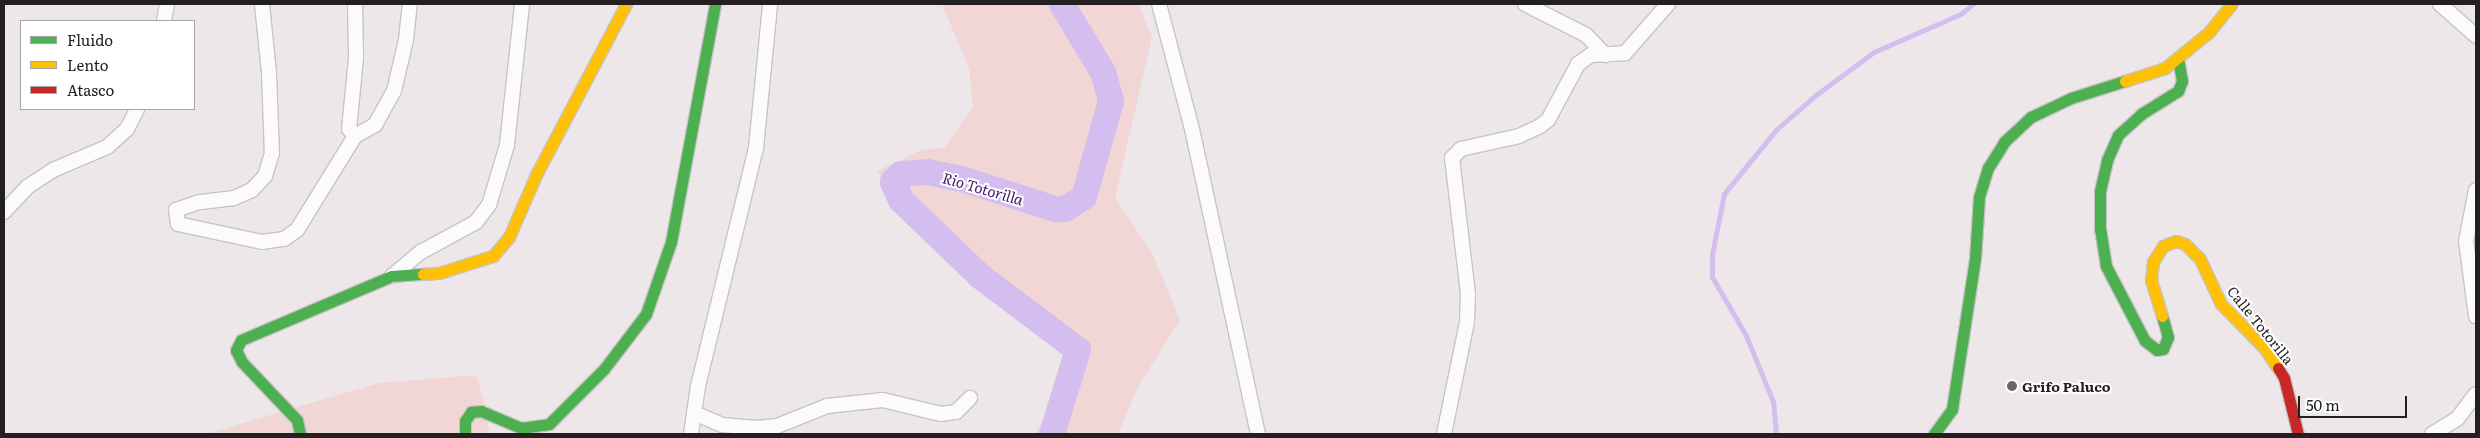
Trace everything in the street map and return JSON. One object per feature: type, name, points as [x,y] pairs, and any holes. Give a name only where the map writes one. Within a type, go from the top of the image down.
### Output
[{"type":"main road","points":[[300,434],[297,420],[242,362],[236,350],[241,340],[337,296],[392,276],[439,272],[493,256],[509,237],[537,173],[626,4]]},
{"type":"main road","points":[[464,434],[465,421],[471,412],[481,411],[521,428],[549,424],[604,369],[646,314],[671,242],[715,4]]},
{"type":"main road","points":[[1934,434],[1952,409],[1975,260],[1980,197],[1988,168],[2004,142],[2031,117],[2072,98],[2166,68],[2209,32],[2232,4]]},
{"type":"main road","name":"Calle Totorilla","points":[[2178,59],[2182,81],[2178,91],[2141,114],[2118,134],[2107,160],[2100,200],[2100,229],[2106,266],[2146,340],[2157,350],[2163,349],[2168,337],[2151,281],[2152,262],[2163,246],[2176,241],[2185,244],[2200,259],[2221,304],[2265,349],[2284,378],[2298,434]]},
{"type":"street","points":[[164,20],[167,4]]},
{"type":"street","points":[[262,4],[269,73],[272,153],[265,176],[252,190],[234,198],[199,202],[176,210],[178,224],[262,242],[284,239],[297,230],[355,136],[376,125],[394,91],[406,40],[410,4]]},
{"type":"street","points":[[355,4],[356,58],[349,129],[355,136]]},
{"type":"street","points":[[392,276],[422,252],[476,222],[489,205],[507,145],[522,4]]},
{"type":"street","points":[[691,434],[694,413],[756,148],[770,4]]},
{"type":"street","points":[[1159,4],[1192,129],[1258,434]]},
{"type":"street","points":[[1525,4],[1586,35],[1605,55]]},
{"type":"street","points":[[1444,434],[1467,322],[1467,285],[1452,158],[1461,149],[1519,136],[1540,126],[1548,120],[1578,64],[1591,55],[1605,55],[1630,49],[1668,4]]},
{"type":"street","points":[[2440,4],[2476,36]]},
{"type":"street","points":[[4,212],[27,187],[40,178],[107,147],[127,129],[136,110]]},
{"type":"street","points":[[2476,190],[2466,241],[2476,316]]},
{"type":"street","points":[[2432,434],[2457,419],[2476,394]]},
{"type":"street","points":[[694,413],[722,425],[757,428],[777,426],[827,406],[882,400],[941,414],[956,412],[970,398]]},
{"type":"shaded area","points":[[942,4],[1139,4],[1152,37],[1115,198],[1153,255],[1180,320],[1139,385],[1118,434],[1035,434],[1065,383],[1071,351],[1054,326],[1032,310],[963,274],[912,222],[877,171],[922,150],[945,147],[973,107],[969,69]]},
{"type":"shaded area","points":[[476,375],[486,408],[489,434],[206,434],[379,383]]},
{"type":"waterway","name":"Rio Totorilla","points":[[1052,434],[1078,350],[981,277],[901,200],[893,182],[901,174],[928,172],[962,179],[1055,209],[1065,209],[1084,197],[1111,101],[1104,74],[1062,4]]},
{"type":"waterway","points":[[1776,434],[1773,402],[1746,336],[1712,277],[1712,255],[1724,194],[1776,130],[1816,95],[1874,52],[1961,14],[1973,4]]},
{"type":"traffic: fast","points":[[465,434],[465,421],[471,412],[481,411],[521,428],[549,424],[604,369],[646,314],[671,242],[715,4]]},
{"type":"traffic: fast","points":[[2162,316],[2168,337],[2163,349],[2157,350],[2145,341],[2106,266],[2100,229],[2100,191],[2107,160],[2118,135],[2141,114],[2178,91],[2182,81],[2178,59]]},
{"type":"traffic: fast","points":[[1934,434],[1952,409],[1975,259],[1979,197],[1988,168],[2004,142],[2031,117],[2071,98],[2125,81]]},
{"type":"traffic: fast","points":[[300,434],[297,420],[242,362],[236,350],[241,340],[392,276],[423,274]]},
{"type":"traffic: slow","points":[[423,274],[439,273],[493,256],[509,237],[537,173],[626,4]]},
{"type":"traffic: slow","points":[[2125,81],[2165,68],[2209,32],[2232,4]]},
{"type":"traffic: slow","points":[[2162,316],[2151,281],[2153,262],[2163,246],[2176,241],[2185,244],[2200,259],[2221,304],[2265,349],[2278,368]]},
{"type":"traffic: jam","points":[[2278,368],[2284,378],[2298,434]]},
{"type":"place","name":"Grifo Paluco","points":[[2012,386]]}]
